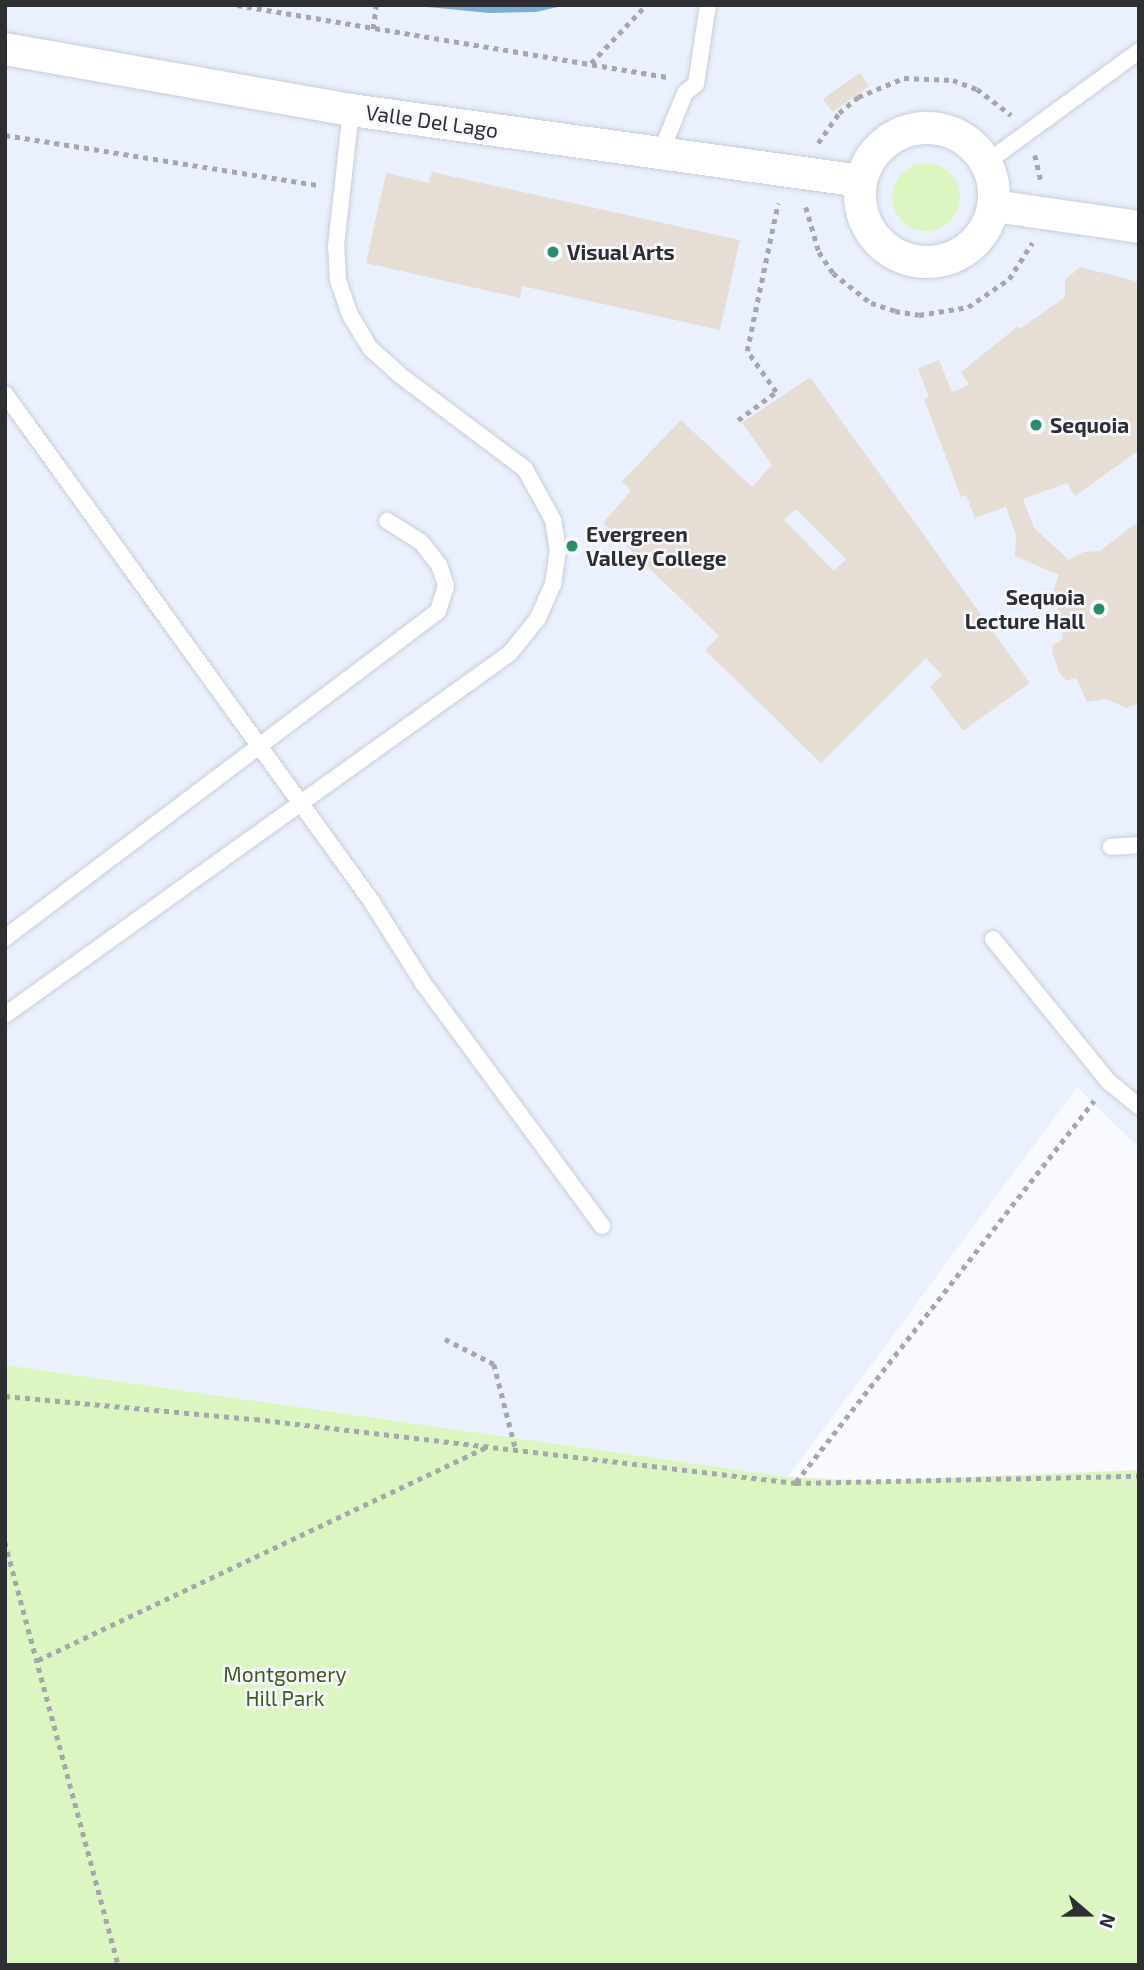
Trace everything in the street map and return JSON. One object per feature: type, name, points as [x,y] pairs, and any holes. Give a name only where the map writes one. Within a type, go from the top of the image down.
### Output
[{"type":"street","name":"Valle Del Lago","points":[[5,49],[351,110],[861,181]]},
{"type":"street","points":[[929,127],[952,131],[972,143],[987,162],[994,183],[994,206],[987,226],[957,256],[936,262],[915,261],[878,241],[866,223],[861,181],[870,159],[885,141],[906,130],[929,127]]},
{"type":"street","points":[[994,206],[1139,227]]},
{"type":"lane","points":[[661,152],[685,93],[696,84],[708,5]]},
{"type":"lane","points":[[987,162],[1139,51]]},
{"type":"lane","points":[[5,1014],[510,653],[538,618],[553,585],[558,551],[553,520],[525,469],[400,375],[370,348],[350,315],[338,280],[336,246],[351,110]]},
{"type":"lane","points":[[5,394],[372,902],[422,983],[602,1226]]},
{"type":"lane","points":[[5,938],[260,750],[438,611],[446,586],[439,565],[421,541],[387,521]]},
{"type":"lane","points":[[1111,846],[1139,845]]},
{"type":"lane","points":[[993,939],[1108,1082],[1139,1106]]},
{"type":"path","points":[[237,5],[667,76]]},
{"type":"path","points":[[373,29],[376,5]]},
{"type":"path","points":[[590,64],[646,5]]},
{"type":"path","points":[[738,420],[776,392],[747,351],[779,200],[806,204],[819,252],[850,290],[871,303],[919,315],[968,307],[990,295],[1024,259],[1041,213],[1038,163],[1025,134],[998,102],[977,89],[953,80],[904,78],[880,85],[839,113],[813,155]]},
{"type":"path","points":[[5,135],[318,185]]},
{"type":"path","points":[[796,1482],[1108,1082]]},
{"type":"path","points":[[444,1339],[494,1364],[516,1450]]},
{"type":"path","points":[[5,1396],[487,1446],[796,1482],[1139,1476]]},
{"type":"path","points":[[38,1660],[487,1446]]},
{"type":"path","points":[[5,1542],[118,1965]]},
{"type":"shaded area","name":"Evergreen Valley College","points":[[5,5],[1139,5],[1139,1148],[1077,1087],[788,1477],[5,1365]]},
{"type":"green space","points":[[926,163],[939,166],[950,173],[957,184],[960,197],[957,210],[950,221],[939,228],[926,231],[913,228],[902,221],[895,210],[892,197],[895,184],[902,173],[913,166]]},
{"type":"green space","name":"Montgomery Hill Park","points":[[5,1365],[788,1477],[876,1481],[1139,1470],[1139,1965],[5,1965]]},
{"type":"water","points":[[408,5],[566,5],[536,12],[489,13]]},
{"type":"building","points":[[860,73],[869,86],[832,112],[823,99]]},
{"type":"building","name":"Visual Arts","points":[[432,172],[740,240],[720,330],[522,286],[520,298],[366,263],[386,173],[429,183]]},
{"type":"building","name":"Sequoia","points":[[1080,267],[1139,282],[1139,450],[1075,496],[1067,483],[1023,499],[1034,528],[1069,560],[1083,552],[1100,551],[1135,524],[1139,529],[1139,703],[1126,708],[1107,699],[1087,702],[1076,678],[1067,681],[1060,674],[1052,652],[1053,645],[1062,640],[1064,624],[1052,594],[1059,575],[1015,556],[1016,535],[1006,507],[975,518],[966,495],[961,497],[924,399],[929,398],[918,368],[939,360],[952,392],[965,387],[969,384],[961,372],[1018,326],[1020,329],[1065,297],[1065,280]]},
{"type":"building","points":[[810,377],[1030,683],[963,731],[930,687],[942,675],[926,658],[821,763],[705,650],[719,636],[603,523],[631,491],[622,481],[681,420],[752,487],[772,465],[742,423]],"holes":[[[796,509],[846,559],[834,571],[784,520]]]},
{"type":"place","name":"Visual Arts","points":[[553,252]]},
{"type":"place","name":"Sequoia","points":[[1036,425]]},
{"type":"place","name":"Evergreen Valley College","points":[[572,546]]},
{"type":"place","name":"Sequoia Lecture Hall","points":[[1099,609]]}]
